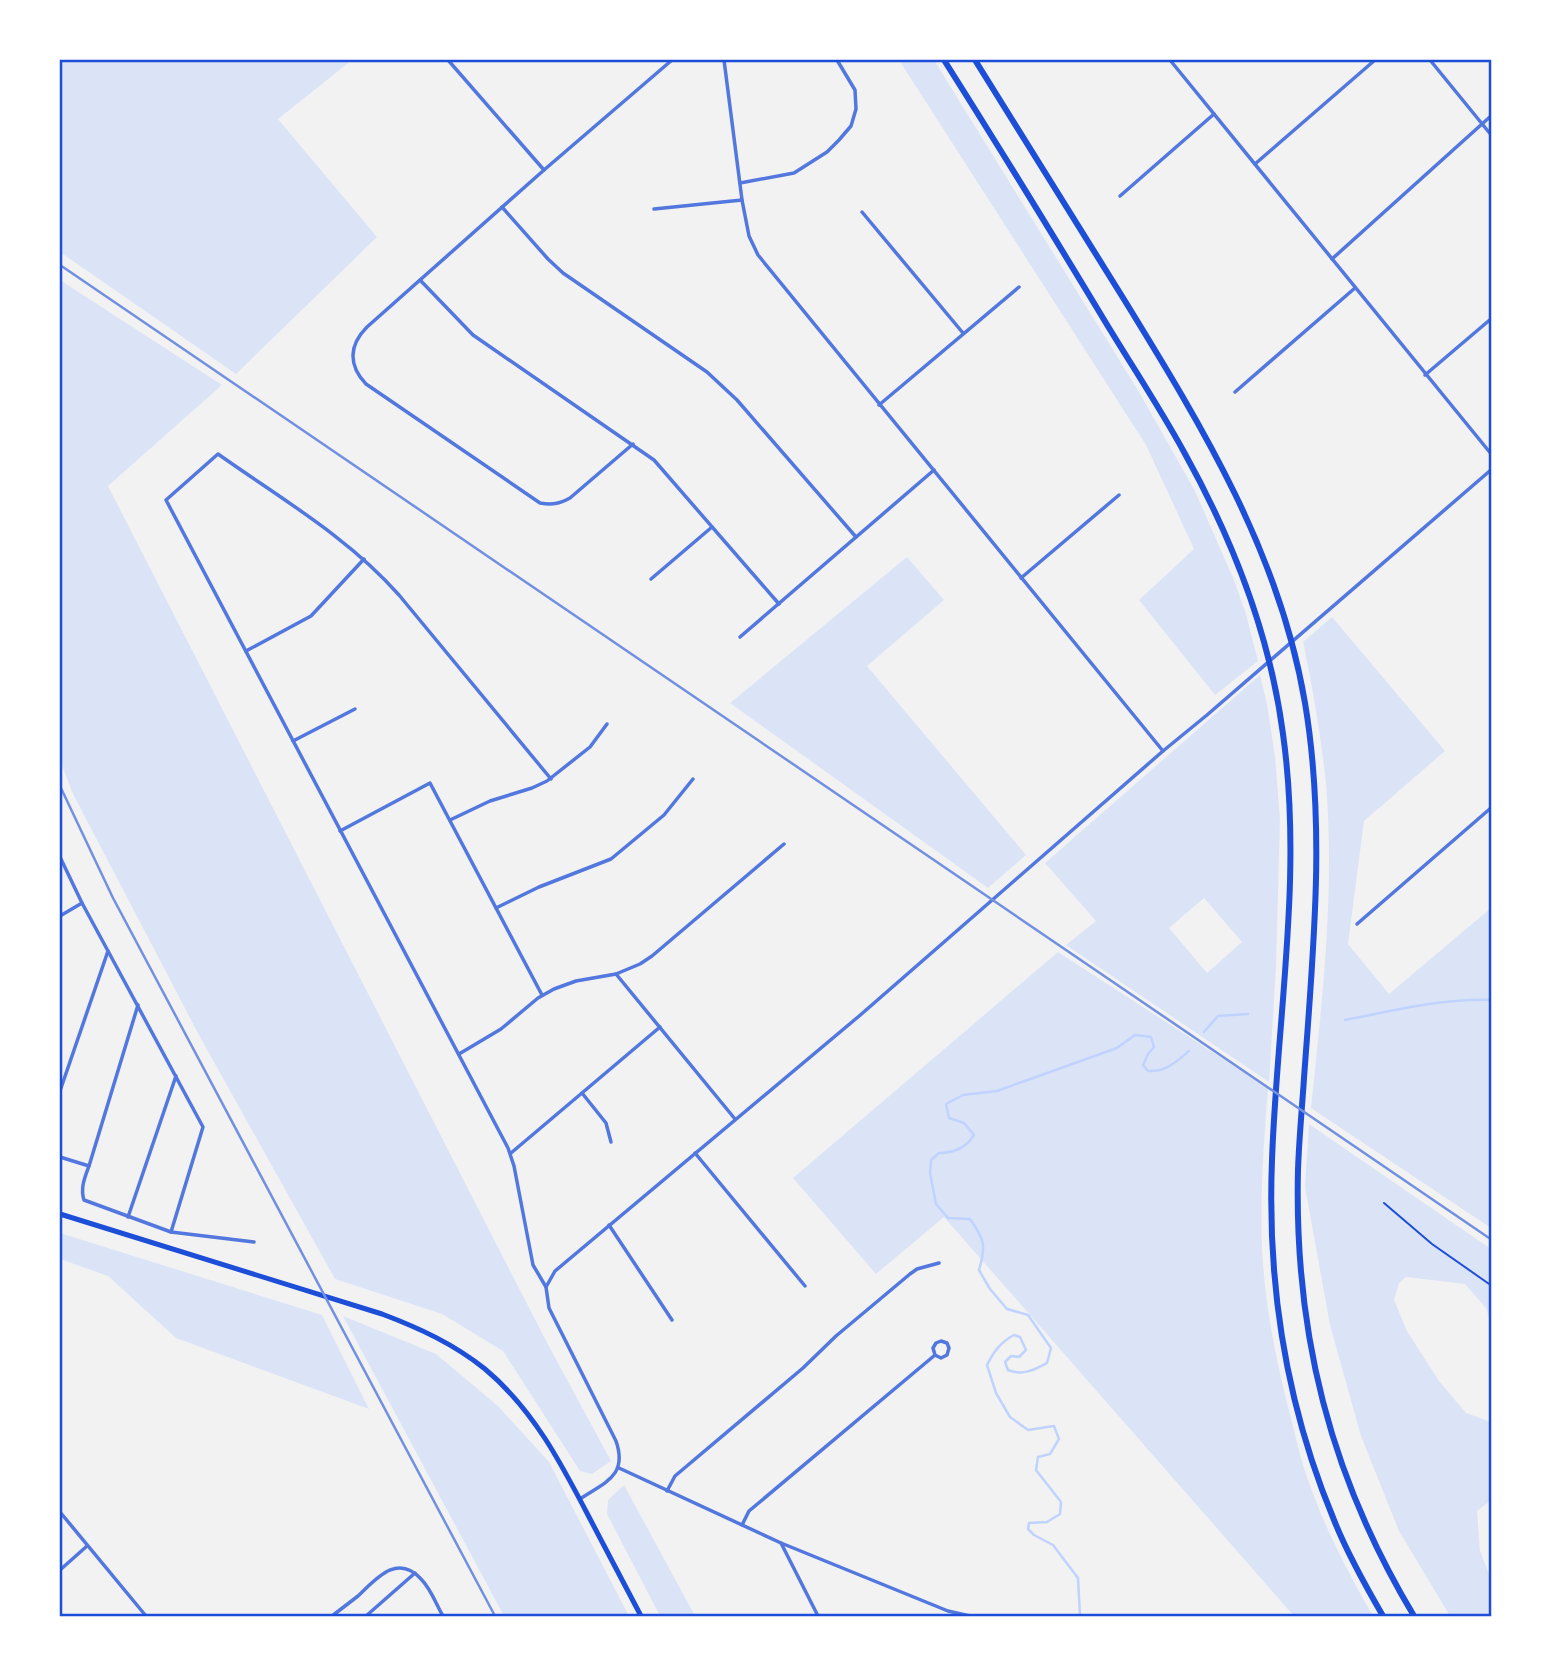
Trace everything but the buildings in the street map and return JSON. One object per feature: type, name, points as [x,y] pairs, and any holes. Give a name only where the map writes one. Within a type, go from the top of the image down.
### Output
[{"type":"highway","points":[[944,60],[1183,450],[1223,529],[1250,597],[1263,640],[1283,733],[1291,839],[1272,1164],[1273,1275],[1282,1340],[1298,1416],[1318,1482],[1335,1524],[1383,1616]]},
{"type":"highway","points":[[975,60],[1205,436],[1254,534],[1277,592],[1296,658],[1311,738],[1317,832],[1298,1185],[1299,1265],[1304,1310],[1313,1364],[1342,1467],[1359,1511],[1414,1616]]},
{"type":"main road","points":[[60,1214],[382,1314],[441,1339],[474,1361],[497,1380],[522,1407],[547,1440],[641,1616]]},
{"type":"street","points":[[448,60],[544,170]]},
{"type":"street","points":[[632,444],[570,498],[551,505],[540,503],[366,384],[355,369],[354,347],[359,335],[672,60]]},
{"type":"street","points":[[724,60],[742,200],[749,236],[758,255],[1163,751]]},
{"type":"street","points":[[740,183],[793,173],[827,152],[839,140],[850,126],[856,109],[855,90],[837,60]]},
{"type":"street","points":[[1170,60],[1492,455]]},
{"type":"street","points":[[1255,164],[1376,60]]},
{"type":"street","points":[[1430,60],[1492,136]]},
{"type":"street","points":[[1119,196],[1214,114]]},
{"type":"street","points":[[1332,259],[1492,115]]},
{"type":"street","points":[[654,209],[742,200]]},
{"type":"street","points":[[502,207],[548,259],[579,286],[720,383],[856,537]]},
{"type":"street","points":[[862,212],[963,333]]},
{"type":"street","points":[[420,280],[472,335],[654,460],[779,604]]},
{"type":"street","points":[[879,405],[1019,287]]},
{"type":"street","points":[[1235,392],[1355,288]]},
{"type":"street","points":[[1425,374],[1492,318]]},
{"type":"street","points":[[551,779],[399,594],[364,559],[338,538],[218,454],[166,500],[511,1153],[533,1265],[546,1287],[552,1315],[616,1441],[620,1454],[619,1468],[614,1477],[580,1499]]},
{"type":"street","points":[[546,1287],[559,1267],[789,1076],[1492,469]]},
{"type":"street","points":[[740,637],[934,470]]},
{"type":"street","points":[[1021,578],[1119,495]]},
{"type":"street","points":[[651,579],[712,527]]},
{"type":"street","points":[[246,651],[311,616],[364,559]]},
{"type":"street","points":[[293,741],[355,709]]},
{"type":"street","points":[[450,820],[482,804],[532,789],[551,779],[590,747],[607,724]]},
{"type":"street","points":[[496,908],[539,887],[611,859],[664,815],[693,779]]},
{"type":"street","points":[[340,831],[430,783],[542,995]]},
{"type":"street","points":[[1357,924],[1492,807]]},
{"type":"street","points":[[459,1054],[501,1029],[542,995],[576,981],[616,974],[640,964],[658,952],[784,844]]},
{"type":"street","points":[[60,859],[203,1128],[171,1232]]},
{"type":"street","points":[[60,916],[82,903]]},
{"type":"street","points":[[60,1091],[108,951]]},
{"type":"street","points":[[616,974],[735,1119]]},
{"type":"street","points":[[138,1005],[84,1179],[84,1200],[171,1232],[254,1242]]},
{"type":"street","points":[[511,1153],[660,1027]]},
{"type":"street","points":[[128,1217],[176,1076]]},
{"type":"street","points":[[582,1093],[606,1123],[611,1142]]},
{"type":"street","points":[[695,1153],[804,1286]]},
{"type":"street","points":[[60,1157],[89,1166]]},
{"type":"street","points":[[608,1225],[672,1320]]},
{"type":"street","points":[[667,1491],[675,1476],[889,1291],[914,1271],[939,1264]]},
{"type":"street","points":[[936,1343],[947,1343],[949,1350],[946,1356],[941,1358],[935,1354],[933,1348],[936,1343]]},
{"type":"street","points":[[741,1525],[749,1511],[935,1354]]},
{"type":"street","points":[[619,1468],[781,1543],[948,1611],[970,1616]]},
{"type":"street","points":[[60,1512],[143,1615]]},
{"type":"street","points":[[781,1543],[818,1616]]},
{"type":"street","points":[[60,1570],[88,1546]]},
{"type":"street","points":[[332,1616],[382,1574],[403,1569],[415,1573],[426,1585],[442,1615],[435,1616]]},
{"type":"street","points":[[366,1616],[415,1573]]},
{"type":"path","points":[[1384,1203],[1432,1244],[1492,1286]]},
{"type":"shaded area","points":[[60,60],[352,60],[278,119],[377,237],[236,374],[60,252]]},
{"type":"shaded area","points":[[899,60],[934,60],[1139,392],[1195,491],[1234,580],[1258,661],[1215,695],[1139,600],[1194,549],[1146,445]]},
{"type":"shaded area","points":[[60,280],[222,385],[108,486],[544,1337],[611,1461],[592,1474],[580,1471],[503,1351],[442,1314],[335,1279],[200,1037],[73,794],[60,760]]},
{"type":"shaded area","points":[[907,557],[944,600],[867,666],[1026,855],[988,888],[730,703]]},
{"type":"shaded area","points":[[1332,617],[1445,751],[1364,821],[1348,944],[1389,994],[1491,908],[1491,1228],[1311,1108],[1326,946],[1329,865],[1322,748],[1303,642]]},
{"type":"shaded area","points":[[1260,675],[1275,756],[1280,820],[1276,968],[1269,1082],[1066,945],[1096,921],[1045,863]],"holes":[[[1204,898],[1242,942],[1207,973],[1169,928]]]},
{"type":"shaded area","points":[[1058,952],[1268,1088],[1262,1188],[1262,1248],[1277,1360],[1299,1452],[1313,1495],[1354,1583],[1373,1616],[1294,1616],[944,1217],[876,1274],[793,1178]]},
{"type":"shaded area","points":[[1309,1124],[1491,1249],[1491,1323],[1486,1308],[1465,1284],[1406,1277],[1399,1283],[1394,1300],[1407,1331],[1439,1381],[1466,1413],[1491,1422],[1491,1500],[1477,1511],[1480,1551],[1491,1579],[1491,1616],[1450,1616],[1399,1531],[1361,1436],[1330,1325],[1305,1187]]},
{"type":"shaded area","points":[[60,1233],[322,1315],[369,1409],[176,1338],[108,1276],[60,1259]]},
{"type":"shaded area","points":[[343,1316],[436,1354],[498,1406],[549,1462],[629,1616],[504,1616]]},
{"type":"shaded area","points":[[624,1485],[695,1616],[660,1616],[607,1514],[608,1500]]},
{"type":"waterway","points":[[1345,1020],[1436,1003],[1492,1000]]},
{"type":"waterway","points":[[1204,1032],[1218,1016],[1248,1014]]},
{"type":"waterway","points":[[1080,1616],[1078,1578],[1053,1545],[1028,1529],[1029,1523],[1047,1522],[1060,1514],[1061,1502],[1036,1470],[1038,1457],[1050,1454],[1059,1439],[1054,1426],[1028,1430],[1010,1417],[996,1393],[987,1365],[998,1347],[1014,1335],[1020,1337],[1026,1350],[1019,1357],[1011,1356],[1005,1362],[1008,1370],[1013,1372],[1033,1370],[1047,1363],[1051,1348],[1028,1315],[1007,1309],[990,1289],[979,1270],[983,1243],[975,1226],[970,1219],[948,1218],[936,1204],[930,1173],[931,1160],[939,1153],[954,1151],[963,1146],[974,1135],[964,1123],[949,1118],[946,1104],[963,1095],[997,1091],[1117,1048],[1135,1035],[1151,1037],[1154,1047],[1143,1065],[1148,1071],[1165,1068],[1189,1051]]},
{"type":"railway","points":[[60,265],[1492,1240]]},
{"type":"railway","points":[[60,786],[113,898],[495,1616]]}]
